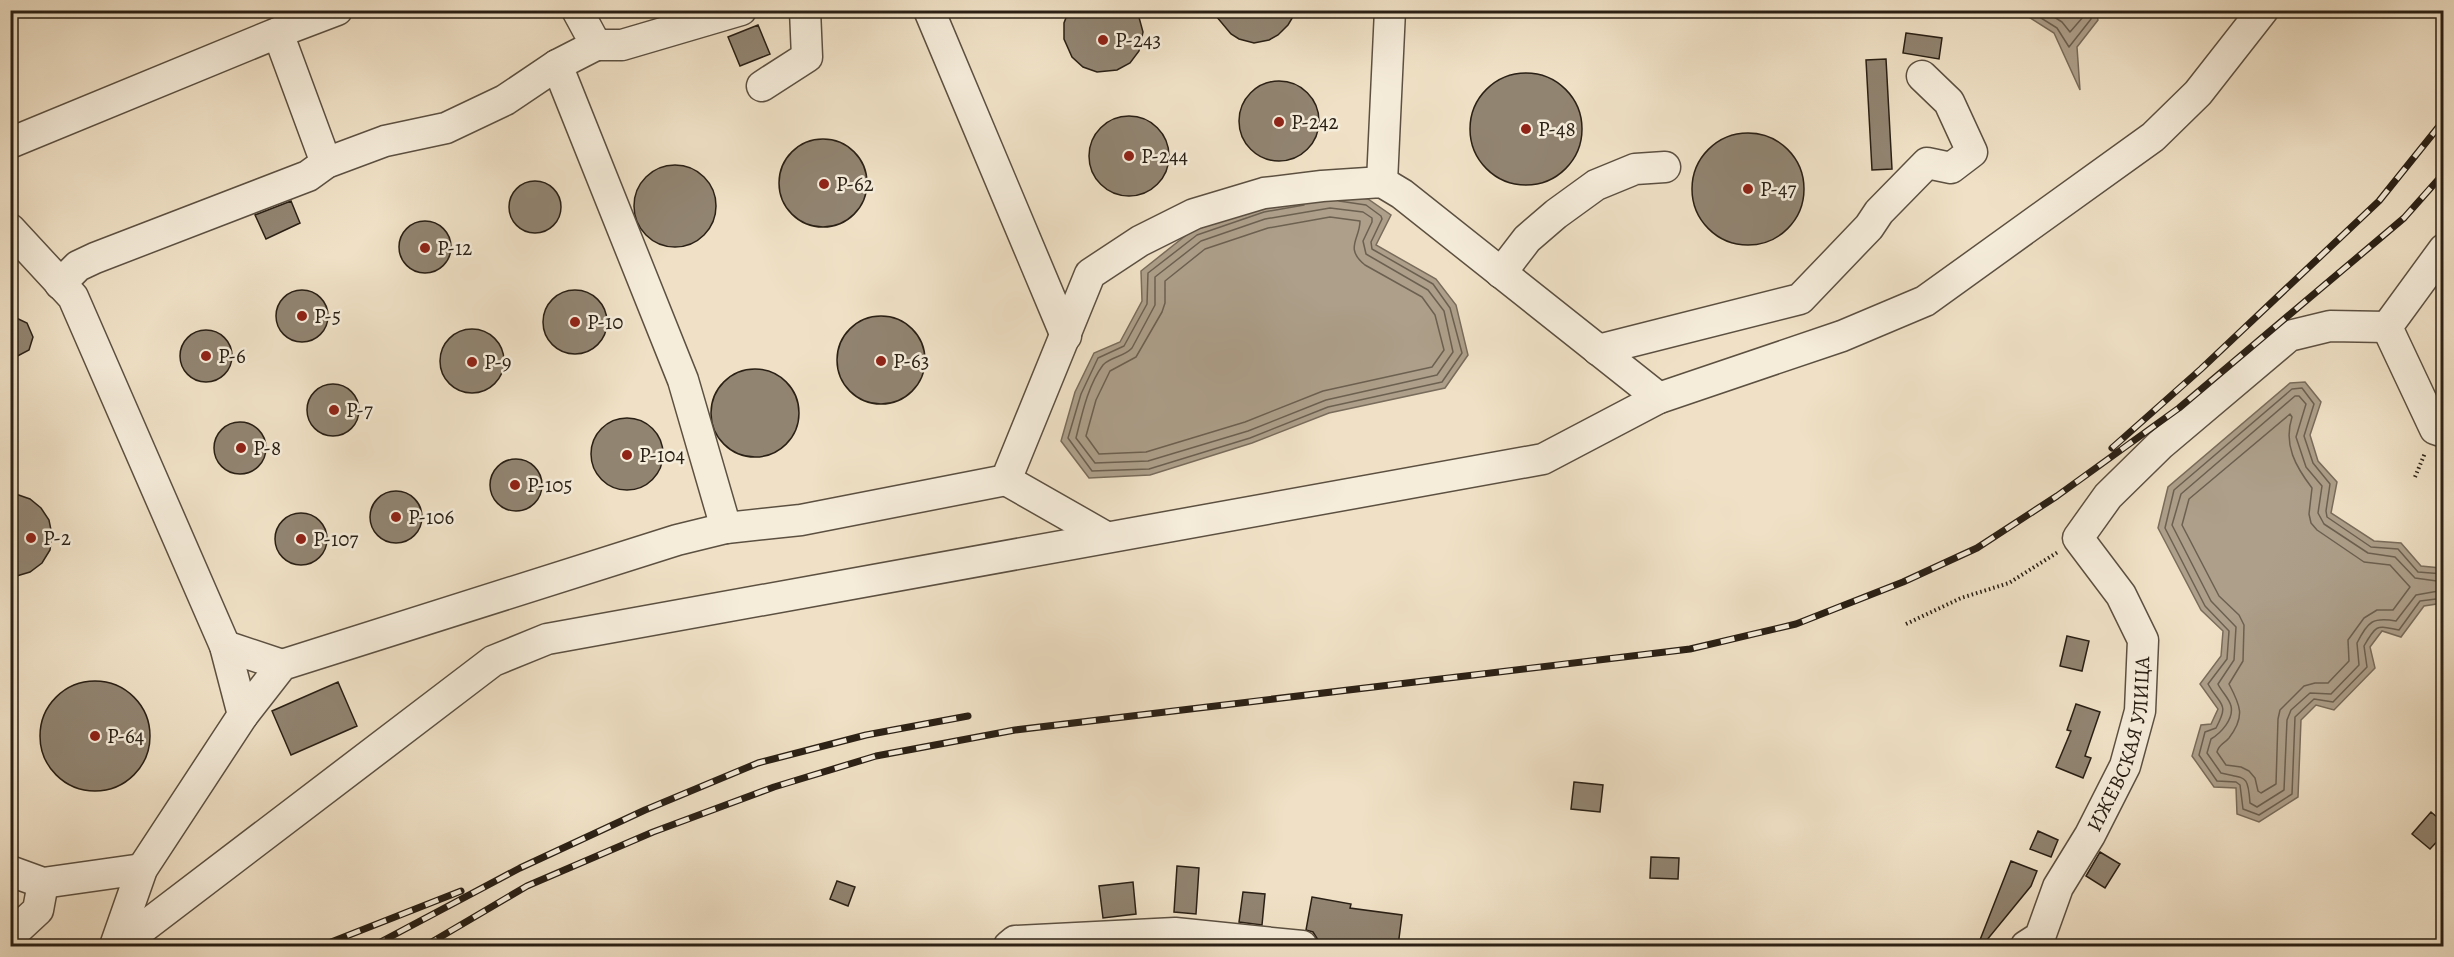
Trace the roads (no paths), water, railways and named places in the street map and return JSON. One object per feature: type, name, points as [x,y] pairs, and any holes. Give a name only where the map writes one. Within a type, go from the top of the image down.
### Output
[{"type":"street","points":[[10,143],[282,24],[337,10]]},
{"type":"street","points":[[577,10],[596,45]]},
{"type":"street","points":[[60,284],[78,266],[95,258],[308,176],[326,163],[385,141],[446,128],[505,100],[557,64],[596,45],[622,45],[741,10]]},
{"type":"street","points":[[762,86],[807,57],[805,10]]},
{"type":"street","points":[[928,10],[1066,336]]},
{"type":"street","points":[[1382,182],[1390,10]]},
{"type":"street","points":[[117,946],[494,661],[547,639],[1543,459],[1659,398],[1842,336],[1925,301],[2153,137],[2198,93],[2263,10]]},
{"type":"street","points":[[282,24],[326,163]]},
{"type":"street","points":[[557,64],[683,380],[726,528]]},
{"type":"street","points":[[1598,351],[1800,299],[1927,163],[1951,168],[1972,152],[1949,102],[1922,76]]},
{"type":"street","points":[[1501,273],[1527,239],[1556,214],[1596,185],[1635,169],[1665,167]]},
{"type":"street","points":[[1006,480],[1090,273],[1140,241],[1194,214],[1264,194],[1322,186],[1382,182],[1402,194],[1659,398]]},
{"type":"street","points":[[10,228],[73,297],[225,646],[243,715]]},
{"type":"street","points":[[2439,430],[2386,327],[2444,249]]},
{"type":"street","name":"ИЖЕВСКАЯ УЛИЦА","points":[[2036,944],[2058,887],[2090,836],[2125,766],[2139,711],[2143,640],[2121,595],[2078,538],[2108,496],[2160,445],[2289,336],[2330,327],[2386,327]]},
{"type":"street","points":[[117,946],[142,869],[243,715],[282,665],[677,540],[726,528],[801,520],[1006,480],[1106,537]]},
{"type":"street","points":[[225,646],[282,665]]},
{"type":"street","points":[[10,871],[43,883],[142,869]]},
{"type":"street","points":[[10,936],[38,910],[43,883]]},
{"type":"street","points":[[1009,946],[1015,941],[1175,933],[1302,946]]},
{"type":"water","points":[[2019,11],[2096,11],[2098,20],[2077,47],[2080,90],[2054,33]]},
{"type":"water","points":[[1330,194],[1368,199],[1391,215],[1376,245],[1436,279],[1456,305],[1468,355],[1445,388],[1329,413],[1252,443],[1150,475],[1089,478],[1061,441],[1075,392],[1094,353],[1120,342],[1142,301],[1141,271],[1194,229],[1262,206]]},
{"type":"water","points":[[2305,382],[2321,402],[2310,435],[2318,461],[2337,482],[2331,513],[2374,541],[2401,543],[2421,566],[2441,568],[2443,570],[2443,603],[2424,606],[2401,637],[2382,631],[2370,647],[2375,668],[2334,710],[2316,705],[2301,720],[2298,797],[2259,822],[2237,814],[2236,788],[2214,787],[2192,756],[2201,725],[2211,724],[2218,709],[2200,684],[2221,656],[2223,631],[2201,610],[2158,528],[2168,487],[2290,383]]},
{"type":"railway","points":[[2112,448],[2201,369],[2379,201],[2444,120]]},
{"type":"railway","points":[[425,946],[527,886],[653,832],[774,787],[876,756],[1015,730],[1690,649],[1796,624],[1903,582],[1977,548],[2057,496],[2179,408],[2404,218],[2444,173]]},
{"type":"railway","points":[[373,946],[520,868],[645,810],[758,763],[866,735],[968,716]]},
{"type":"railway","points":[[321,946],[461,891]]},
{"type":"place","name":"Р-243","points":[[1103,40]]},
{"type":"place","name":"Р-242","points":[[1279,122]]},
{"type":"place","name":"Р-48","points":[[1526,129]]},
{"type":"place","name":"Р-244","points":[[1129,156]]},
{"type":"place","name":"Р-62","points":[[824,184]]},
{"type":"place","name":"Р-47","points":[[1748,189]]},
{"type":"place","name":"Р-12","points":[[425,248]]},
{"type":"place","name":"Р-5","points":[[302,316]]},
{"type":"place","name":"Р-10","points":[[575,322]]},
{"type":"place","name":"Р-6","points":[[206,356]]},
{"type":"place","name":"Р-63","points":[[881,361]]},
{"type":"place","name":"Р-9","points":[[472,362]]},
{"type":"place","name":"Р-7","points":[[334,410]]},
{"type":"place","name":"Р-8","points":[[241,448]]},
{"type":"place","name":"Р-104","points":[[627,455]]},
{"type":"place","name":"Р-105","points":[[515,485]]},
{"type":"place","name":"Р-106","points":[[396,517]]},
{"type":"place","name":"Р-2","points":[[31,538]]},
{"type":"place","name":"Р-107","points":[[301,539]]},
{"type":"place","name":"Р-64","points":[[95,736]]}]
